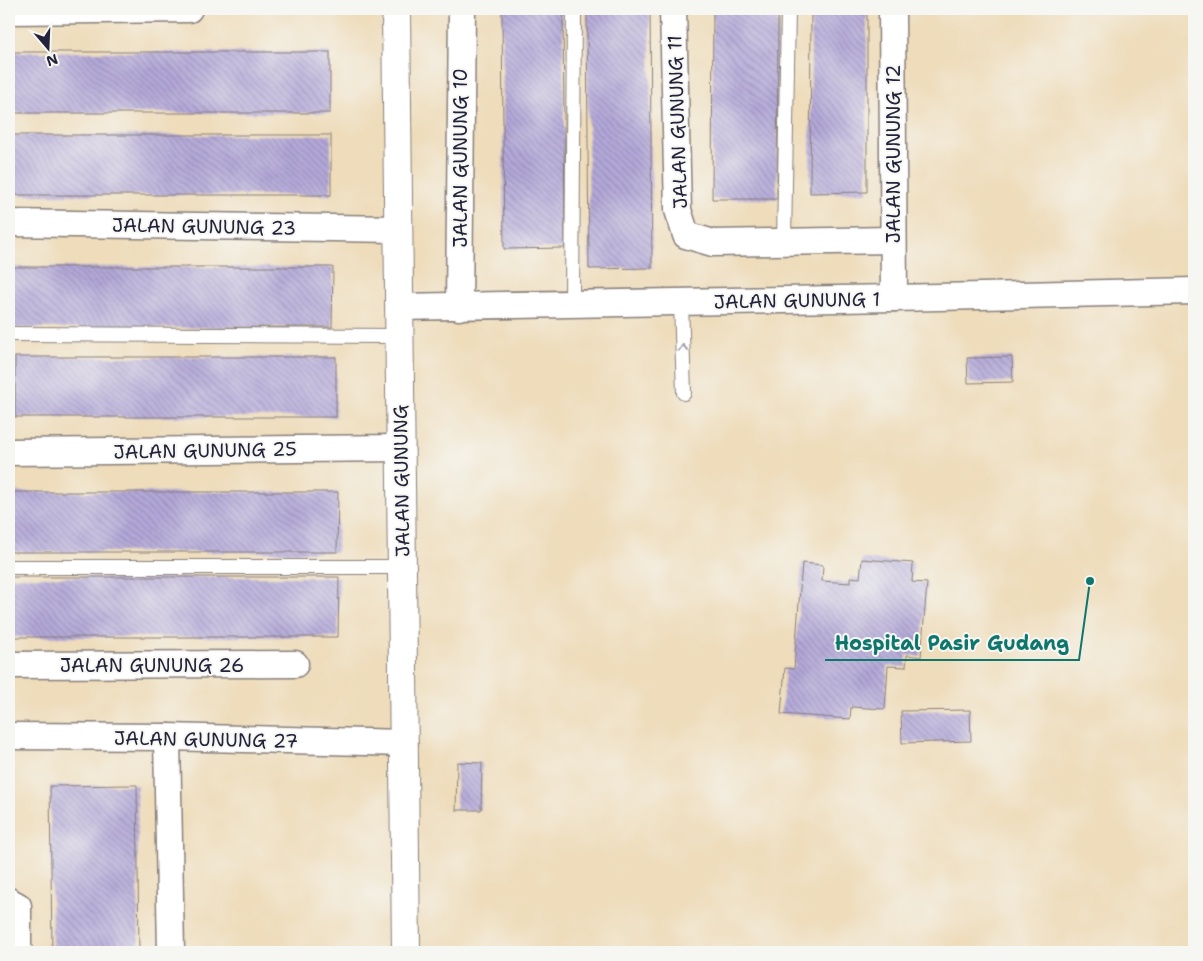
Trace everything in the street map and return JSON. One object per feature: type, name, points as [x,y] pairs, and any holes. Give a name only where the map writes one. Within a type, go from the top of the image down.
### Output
[{"type":"street","points":[[9,11],[189,9]]},
{"type":"street","name":"JALAN GUNUNG","points":[[396,9],[406,952]]},
{"type":"street","name":"JALAN GUNUNG 10","points":[[459,306],[462,9]]},
{"type":"street","name":"JALAN GUNUNG 11","points":[[673,9],[678,210],[686,235],[713,243],[784,242]]},
{"type":"street","name":"JALAN GUNUNG 12","points":[[892,9],[894,298]]},
{"type":"street","name":"JALAN GUNUNG 23","points":[[9,223],[398,228]]},
{"type":"street","points":[[784,242],[893,240]]},
{"type":"street","name":"JALAN GUNUNG 1","points":[[399,307],[1194,291]]},
{"type":"street","name":"JALAN GUNUNG 25","points":[[9,452],[401,448]]},
{"type":"street","name":"JALAN GUNUNG 26","points":[[9,665],[295,664]]},
{"type":"street","name":"JALAN GUNUNG 27","points":[[9,736],[167,737],[404,743]]},
{"type":"street","points":[[167,737],[171,952]]},
{"type":"street","points":[[9,901],[18,906],[18,952]]},
{"type":"lane","points":[[572,304],[574,9]]},
{"type":"lane","points":[[784,242],[788,9]]},
{"type":"lane","points":[[681,302],[684,393]]},
{"type":"lane","points":[[9,334],[399,336]]},
{"type":"lane","points":[[9,567],[402,567]]},
{"type":"building","points":[[502,9],[563,9],[565,248],[504,249]]},
{"type":"building","points":[[587,9],[650,9],[652,268],[589,269]]},
{"type":"building","points":[[713,9],[778,9],[777,199],[712,199]]},
{"type":"building","points":[[811,9],[867,9],[867,192],[810,193]]},
{"type":"building","points":[[10,52],[330,52],[330,113],[10,113]]},
{"type":"building","points":[[11,135],[331,135],[331,195],[11,195]]},
{"type":"building","points":[[12,267],[333,267],[332,327],[12,328]]},
{"type":"building","points":[[15,357],[336,357],[336,417],[15,417]]},
{"type":"building","points":[[1012,357],[1013,382],[968,383],[967,358]]},
{"type":"building","points":[[9,492],[338,492],[337,552],[9,552]]},
{"type":"building","points":[[862,559],[913,563],[912,582],[927,583],[921,657],[907,655],[906,667],[888,666],[885,709],[851,707],[850,719],[781,714],[785,668],[794,669],[802,563],[823,565],[822,581],[850,583],[850,577],[860,578]]},
{"type":"building","points":[[9,577],[339,577],[338,637],[9,637]]},
{"type":"building","points":[[970,710],[971,741],[902,743],[901,711]]},
{"type":"building","points":[[457,762],[482,763],[481,810],[456,810]]},
{"type":"building","points":[[137,785],[139,952],[52,952],[50,786]]},
{"type":"place","name":"Hospital Pasir Gudang","points":[[1090,581]]}]
